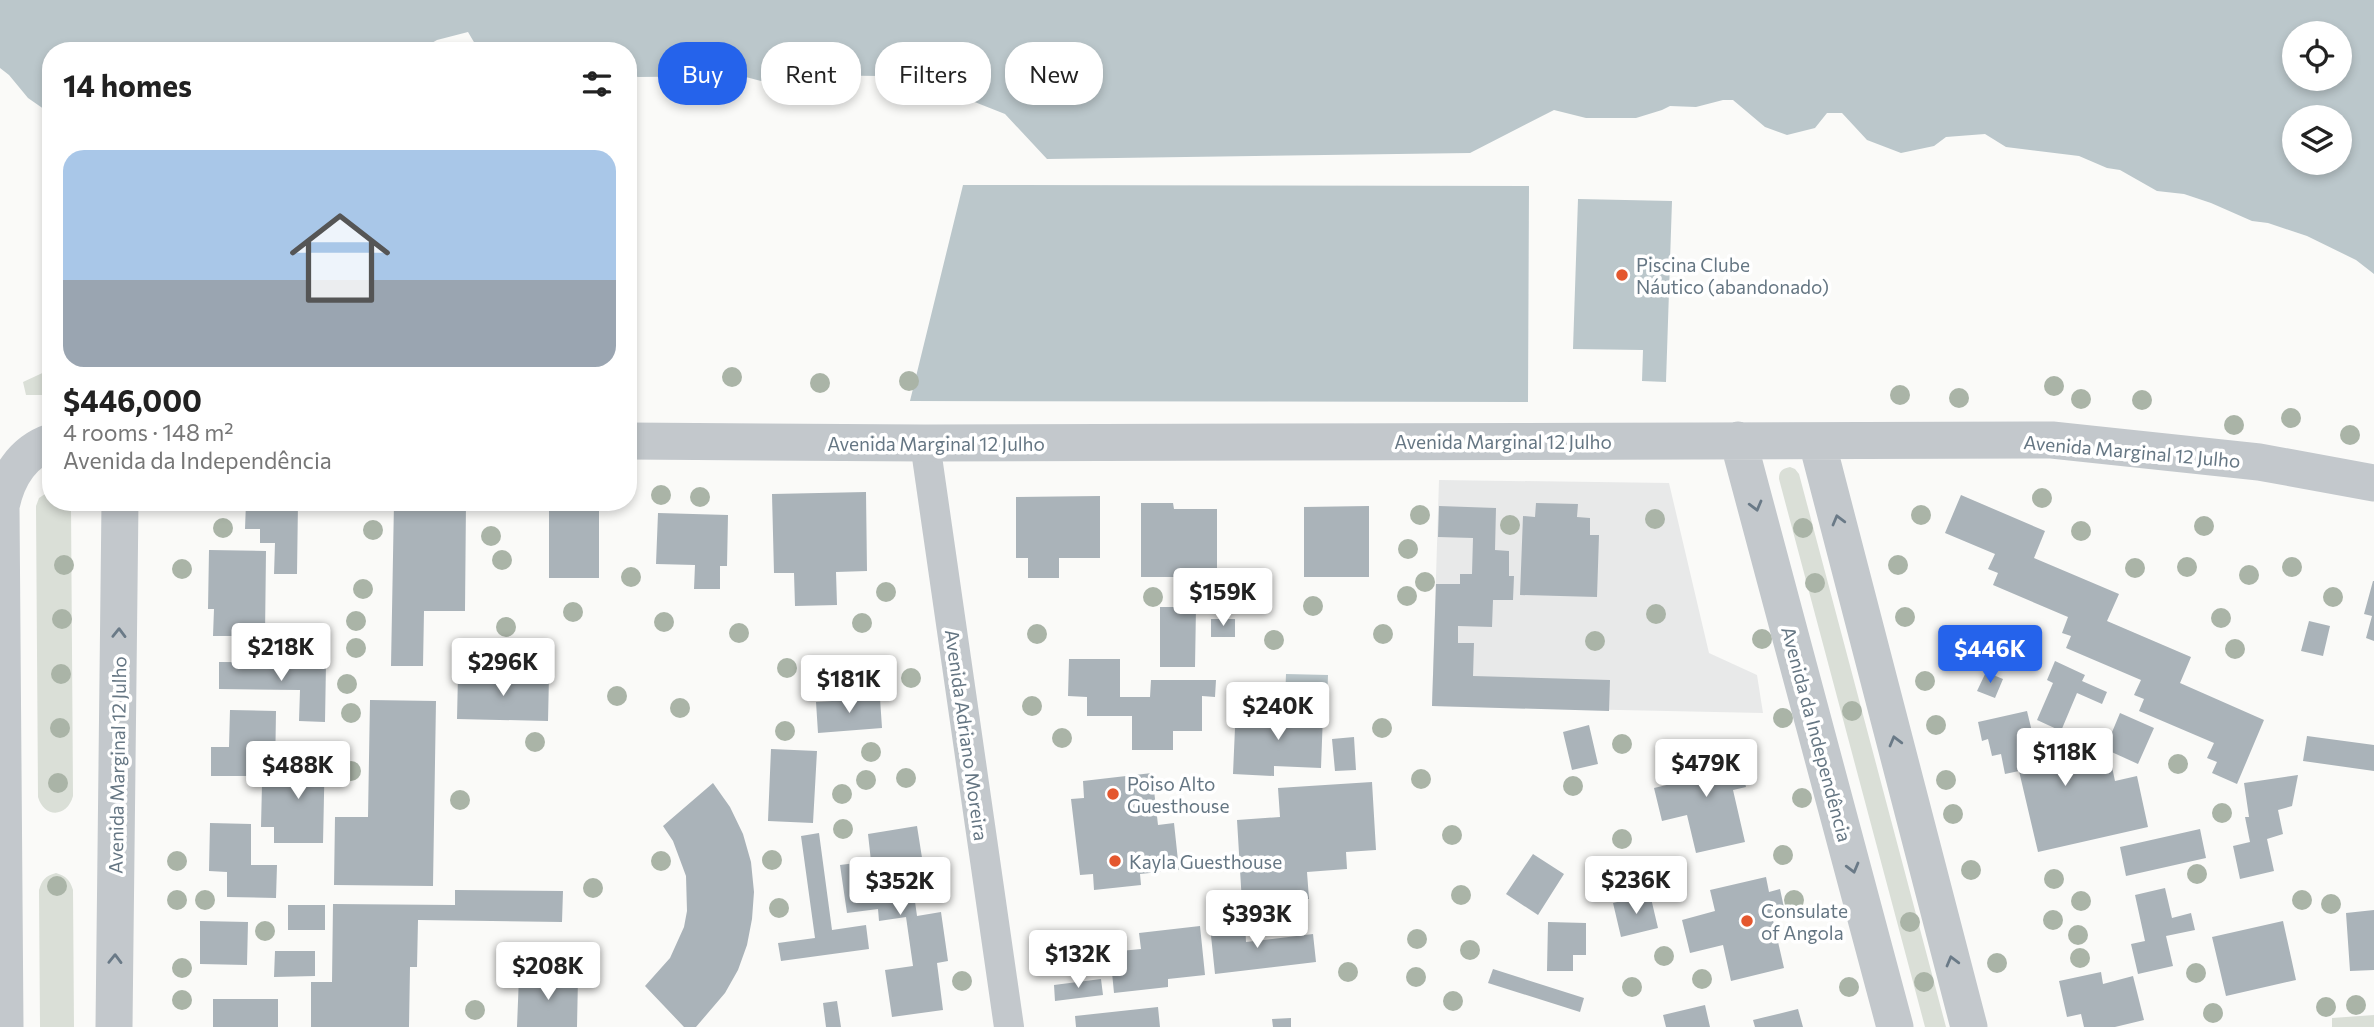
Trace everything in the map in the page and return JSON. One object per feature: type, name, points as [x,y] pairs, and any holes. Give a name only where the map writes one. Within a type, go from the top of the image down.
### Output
[{"type":"street","name":"Avenida da Independência","points":[[1738,440],[1895,1027]]},
{"type":"street","name":"Avenida Marginal 12 Julho","points":[[637,441],[925,443],[2052,440],[2259,462],[2374,483]]},
{"type":"street","points":[[1817,442],[1969,1027]]},
{"type":"street","name":"Avenida Adriano Moreira","points":[[925,443],[1009,1027]]},
{"type":"street","points":[[5,1027],[1,506],[5,487],[16,467],[42,447]]},
{"type":"street","name":"Avenida Marginal 12 Julho","points":[[114,1027],[120,511]]},
{"type":"shaded area","points":[[0,0],[2374,0],[2374,274],[2356,260],[2307,236],[2268,223],[2252,221],[2184,194],[2157,191],[2120,170],[2107,168],[2079,156],[2006,147],[1985,134],[1946,137],[1934,146],[1901,153],[1867,140],[1842,113],[1827,113],[1815,128],[1787,135],[1765,127],[1733,100],[1696,107],[1670,106],[1636,118],[1586,118],[1554,110],[1470,153],[1047,159],[1005,114],[982,105],[991,105],[991,42],[875,42],[875,76],[861,76],[861,42],[761,42],[761,81],[747,77],[747,42],[658,42],[658,77],[638,77],[637,42],[474,42],[468,32],[434,42],[42,42],[42,108],[28,98],[0,68]]},
{"type":"shaded area","points":[[963,185],[1529,186],[1528,402],[910,401]]},
{"type":"shaded area","name":"Piscina Clube Náutico (abandonado)","points":[[1578,199],[1672,201],[1666,382],[1642,381],[1643,350],[1573,349]]},
{"type":"shaded area","points":[[42,373],[42,395],[26,395],[23,382]]},
{"type":"shaded area","points":[[1790,467],[1799,474],[1946,1027],[1925,1027],[1779,479],[1782,471]]},
{"type":"shaded area","points":[[1439,480],[1669,483],[1709,653],[1757,675],[1763,713],[1432,706]]},
{"type":"shaded area","points":[[42,496],[42,511],[71,511],[73,796],[66,808],[56,813],[45,809],[38,797],[36,506]]},
{"type":"shaded area","points":[[1286,674],[1328,675],[1327,702],[1285,700]]},
{"type":"shaded area","points":[[56,873],[67,879],[73,890],[74,1027],[40,1027],[39,890],[44,879]]},
{"type":"shaded area","points":[[2374,1015],[2374,1027],[2332,1027],[2332,1018]]},
{"type":"building","points":[[866,492],[867,571],[836,572],[837,605],[795,606],[794,573],[774,573],[772,494]]},
{"type":"building","points":[[1961,495],[2045,531],[2034,558],[2119,594],[2107,621],[2191,657],[2180,683],[2264,720],[2237,784],[2212,773],[2217,762],[2207,758],[2214,743],[2139,711],[2144,699],[2134,695],[2141,680],[2066,648],[2071,636],[2062,633],[2068,617],[1993,585],[1998,573],[1988,569],[1995,554],[1945,533]]},
{"type":"building","points":[[1100,496],[1100,558],[1059,558],[1059,578],[1028,578],[1028,558],[1016,558],[1016,497]]},
{"type":"building","points":[[1141,503],[1173,503],[1174,509],[1217,509],[1217,587],[1199,587],[1199,577],[1141,577]]},
{"type":"building","points":[[1536,503],[1578,504],[1577,517],[1590,518],[1590,535],[1599,535],[1597,597],[1520,595],[1523,516],[1535,517]]},
{"type":"building","points":[[1369,506],[1369,577],[1304,577],[1304,507]]},
{"type":"building","points":[[1439,506],[1496,508],[1495,550],[1509,551],[1509,576],[1514,576],[1513,600],[1493,600],[1492,627],[1458,626],[1458,643],[1474,643],[1473,676],[1610,680],[1609,711],[1432,706],[1436,584],[1460,584],[1460,574],[1472,574],[1473,538],[1438,537]]},
{"type":"building","points":[[246,511],[298,511],[297,574],[274,574],[275,543],[260,543],[260,529],[245,529]]},
{"type":"building","points":[[394,511],[466,511],[465,611],[424,611],[423,666],[391,666]]},
{"type":"building","points":[[549,511],[599,511],[599,578],[549,578]]},
{"type":"building","points":[[658,513],[728,515],[727,566],[720,566],[720,589],[694,589],[695,565],[656,564]]},
{"type":"building","points":[[209,550],[266,551],[265,636],[213,636],[214,609],[208,609]]},
{"type":"building","points":[[2373,581],[2374,641],[2366,638],[2372,616],[2364,614]]},
{"type":"building","points":[[1160,607],[1196,607],[1195,667],[1160,667]]},
{"type":"building","points":[[1211,619],[1235,619],[1235,637],[1211,637]]},
{"type":"building","points":[[2309,621],[2330,626],[2323,656],[2301,651]]},
{"type":"building","points":[[1069,659],[1120,659],[1120,697],[1150,697],[1151,680],[1216,680],[1215,697],[1202,696],[1202,731],[1173,731],[1173,750],[1132,750],[1132,716],[1087,716],[1087,697],[1068,696]]},
{"type":"building","points":[[2055,661],[2085,675],[2082,681],[2107,692],[2102,704],[2077,693],[2061,731],[2037,720],[2053,683],[2047,680]]},
{"type":"building","points":[[219,662],[326,663],[325,722],[299,721],[300,690],[219,689]]},
{"type":"building","points":[[1986,672],[2003,679],[1995,698],[1977,691]]},
{"type":"building","points":[[458,675],[549,676],[548,721],[457,719]]},
{"type":"building","points":[[880,698],[882,728],[818,733],[816,702]]},
{"type":"building","points":[[370,700],[436,701],[433,886],[334,885],[335,817],[368,817]]},
{"type":"building","points":[[230,710],[276,711],[275,776],[211,776],[211,747],[229,747]]},
{"type":"building","points":[[1246,711],[1323,714],[1321,768],[1274,766],[1274,776],[1233,774],[1235,728],[1245,728]]},
{"type":"building","points":[[2027,711],[2034,740],[2028,742],[2031,756],[2089,743],[2095,771],[2112,767],[2115,781],[2137,776],[2148,827],[2038,852],[2019,771],[2005,774],[2001,754],[1992,756],[1988,739],[1982,741],[1978,722]]},
{"type":"building","points":[[2120,713],[2154,728],[2138,764],[2105,749]]},
{"type":"building","points":[[1589,725],[1598,764],[1572,770],[1563,732]]},
{"type":"building","points":[[2307,736],[2374,745],[2374,771],[2303,761]]},
{"type":"building","points":[[1354,737],[1356,770],[1335,771],[1332,739]]},
{"type":"building","points":[[1736,747],[1746,787],[1733,790],[1745,842],[1696,853],[1687,815],[1662,821],[1654,788],[1679,782],[1674,762]]},
{"type":"building","points":[[295,748],[325,748],[323,843],[274,843],[274,827],[261,827],[262,784],[295,784]]},
{"type":"building","points":[[771,749],[817,751],[813,823],[768,821]]},
{"type":"building","points":[[1152,773],[1158,825],[1174,823],[1179,870],[1140,874],[1141,885],[1094,890],[1093,874],[1080,875],[1071,799],[1084,798],[1083,781]]},
{"type":"building","points":[[2298,775],[2292,806],[2278,810],[2283,834],[2267,839],[2274,871],[2240,879],[2233,846],[2250,842],[2245,817],[2249,817],[2244,783]]},
{"type":"building","points":[[1372,782],[1376,850],[1346,852],[1347,869],[1307,872],[1309,899],[1242,903],[1237,820],[1280,817],[1278,788]]},
{"type":"building","points":[[713,783],[730,807],[743,834],[751,862],[754,892],[752,919],[738,970],[725,993],[696,1027],[684,1027],[645,986],[670,958],[684,927],[687,911],[686,876],[673,841],[663,826]]},
{"type":"building","points":[[210,823],[251,824],[251,865],[277,865],[276,898],[227,897],[227,872],[209,871]]},
{"type":"building","points":[[917,826],[923,864],[910,866],[917,916],[941,912],[948,961],[937,963],[943,1010],[892,1017],[885,970],[913,966],[906,917],[879,921],[878,909],[847,913],[840,865],[871,861],[868,834]]},
{"type":"building","points":[[2200,829],[2206,858],[2126,876],[2120,847]]},
{"type":"building","points":[[819,833],[832,930],[866,925],[869,949],[781,961],[778,943],[815,938],[801,836]]},
{"type":"building","points":[[1533,854],[1564,874],[1538,915],[1506,894]]},
{"type":"building","points":[[1766,877],[1769,892],[1780,889],[1786,917],[1773,920],[1784,968],[1731,981],[1723,945],[1690,953],[1682,920],[1715,911],[1710,890]]},
{"type":"building","points":[[2165,888],[2172,918],[2191,913],[2195,930],[2166,936],[2173,966],[2138,974],[2131,944],[2145,941],[2135,895]]},
{"type":"building","points":[[455,890],[563,891],[562,922],[418,920],[417,967],[410,967],[409,1027],[311,1027],[311,982],[332,982],[333,904],[455,905]]},
{"type":"building","points":[[1650,894],[1658,928],[1621,937],[1613,903]]},
{"type":"building","points":[[288,905],[325,905],[325,930],[288,930]]},
{"type":"building","points":[[2374,910],[2374,970],[2350,971],[2346,913]]},
{"type":"building","points":[[200,921],[248,922],[247,965],[200,964]]},
{"type":"building","points":[[2283,921],[2296,980],[2226,996],[2212,937]]},
{"type":"building","points":[[1245,922],[1246,942],[1313,934],[1316,962],[1215,974],[1210,926]]},
{"type":"building","points":[[1548,922],[1586,923],[1586,955],[1573,955],[1573,971],[1547,971]]},
{"type":"building","points":[[1200,926],[1205,975],[1168,979],[1168,987],[1114,993],[1110,952],[1141,949],[1139,933]]},
{"type":"building","points":[[275,951],[315,951],[315,976],[274,977]]},
{"type":"building","points":[[1493,969],[1584,998],[1580,1012],[1488,983]]},
{"type":"building","points":[[2101,972],[2103,984],[2133,976],[2144,1020],[2115,1027],[2084,1027],[2081,1014],[2067,1017],[2059,981]]},
{"type":"building","points":[[519,976],[578,978],[577,1027],[517,1027]]},
{"type":"building","points":[[1101,979],[1103,995],[1055,1001],[1054,985]]},
{"type":"building","points":[[213,999],[278,999],[278,1027],[213,1027]]},
{"type":"building","points":[[837,1001],[841,1027],[826,1027],[823,1003]]},
{"type":"building","points":[[1705,1005],[1710,1027],[1666,1027],[1663,1015]]},
{"type":"building","points":[[1158,1007],[1160,1027],[1076,1027],[1075,1016]]},
{"type":"building","points":[[1798,1009],[1803,1027],[1755,1027],[1753,1020]]},
{"type":"building","points":[[1291,1018],[1291,1027],[1273,1027],[1272,1019]]},
{"type":"place","name":"Piscina Clube Náutico (abandonado)","points":[[1622,275]]},
{"type":"place","name":"Poiso Alto Guesthouse","points":[[1113,794]]},
{"type":"place","name":"Kayla Guesthouse","points":[[1115,861]]},
{"type":"place","name":"Consulate of Angola","points":[[1747,921]]}]
